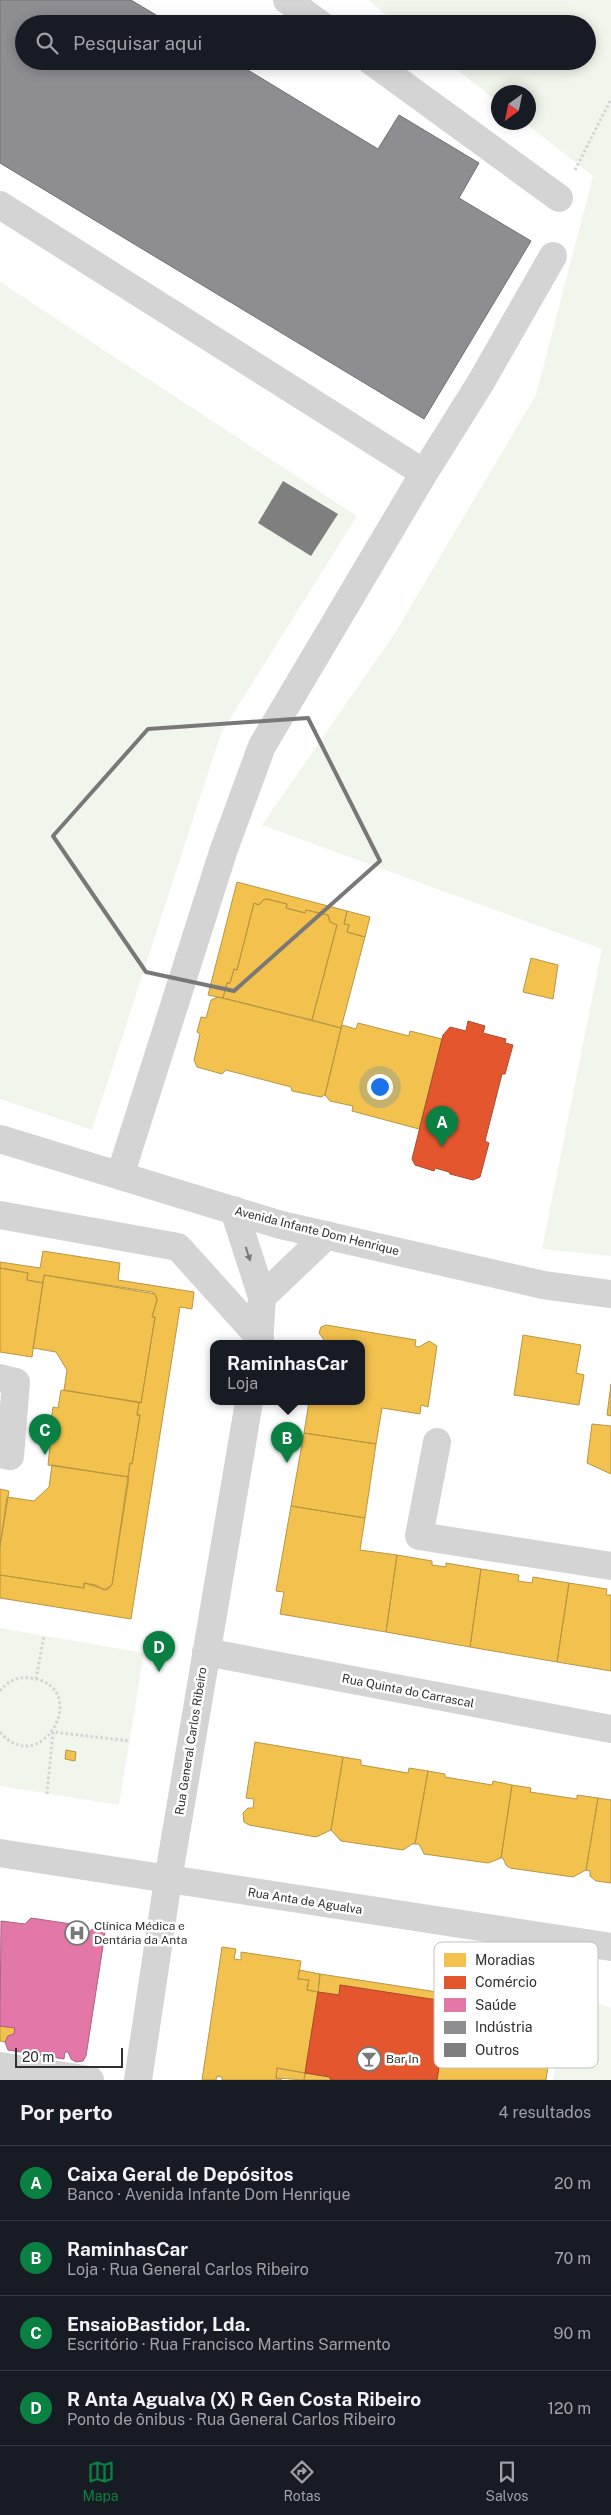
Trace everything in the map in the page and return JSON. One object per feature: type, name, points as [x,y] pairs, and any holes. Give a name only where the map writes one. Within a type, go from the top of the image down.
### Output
[{"type":"street","points":[[287,0],[308,15]]},
{"type":"street","points":[[384,70],[559,198]]},
{"type":"street","points":[[0,205],[424,473]]},
{"type":"street","points":[[120,1176],[224,849],[262,746],[424,473],[482,382],[553,256]]},
{"type":"street","name":"Avenida Infante Dom Henrique","points":[[0,1140],[282,1225],[543,1285],[611,1294]]},
{"type":"street","points":[[234,1210],[262,1297],[259,1340]]},
{"type":"street","points":[[0,1215],[178,1247],[258,1340]]},
{"type":"street","points":[[262,1297],[327,1235]]},
{"type":"street","points":[[0,1378],[16,1382],[10,1456],[0,1454]]},
{"type":"street","name":"Rua General Carlos Ribeiro","points":[[138,2080],[168,1880],[248,1405]]},
{"type":"street","points":[[438,1442],[419,1536],[611,1566]]},
{"type":"street","name":"Rua Quinta do Carrascal","points":[[206,1652],[611,1729]]},
{"type":"street","name":"Rua Anta de Agualva","points":[[0,1852],[168,1880],[572,1942]]},
{"type":"street","name":"Rua Anta de Agualva","points":[[598,1946],[611,1948]]},
{"type":"street","points":[[0,2066],[90,2080]]},
{"type":"path","points":[[559,198],[589,146],[611,100]]},
{"type":"path","points":[[36,1679],[44,1636]]},
{"type":"path","points":[[0,1691],[14,1680],[25,1677],[36,1679],[54,1691],[59,1701],[58,1722],[53,1732],[46,1739],[25,1745],[14,1743],[0,1732]]},
{"type":"path","points":[[53,1732],[130,1740]]},
{"type":"path","points":[[47,1794],[53,1732]]},
{"type":"highlighted area","points":[[308,718],[380,861],[234,991],[146,972],[53,836],[148,729]]},
{"type":"shaded area","points":[[368,0],[611,0],[611,1256],[542,1249],[602,949],[262,825],[395,633],[536,395],[593,176],[534,130],[536,130],[536,85],[491,85],[491,96],[457,70],[596,70],[596,15],[387,15]]},
{"type":"shaded area","points":[[0,282],[357,516],[221,733],[92,1130],[0,1099]]},
{"type":"shaded area","points":[[0,1628],[144,1653],[119,1805],[0,1786]]},
{"type":"shaded area","points":[[598,2003],[611,2008],[611,2080],[553,2080],[555,2068],[598,2068]]},
{"type":"building: Moradias","points":[[237,882],[347,911],[344,924],[349,925],[347,932],[365,937],[341,1028],[312,1020],[337,925],[330,922],[328,915],[306,910],[305,913],[286,908],[287,904],[267,899],[263,900],[259,905],[254,903],[237,970],[234,969],[230,983],[227,983],[223,998],[208,995]]},
{"type":"building: Moradias","points":[[267,899],[287,904],[286,908],[305,913],[306,910],[328,915],[330,922],[337,925],[312,1020],[223,998],[227,983],[230,983],[234,969],[237,970],[254,903],[259,905],[263,900]]},
{"type":"building: Moradias","points":[[347,911],[370,917],[365,937],[347,932],[349,925],[344,924]]},
{"type":"building: Moradias","points":[[531,958],[558,965],[553,999],[523,992]]},
{"type":"building: Moradias","points":[[218,997],[341,1028],[325,1095],[321,1097],[292,1091],[291,1087],[226,1070],[222,1074],[197,1067],[194,1060],[200,1034],[197,1032],[201,1017],[206,1018],[211,1000]]},
{"type":"building: Moradias","points":[[358,1023],[409,1036],[410,1031],[442,1039],[419,1129],[352,1111],[353,1106],[330,1101],[325,1095],[342,1025],[356,1029]]},
{"type":"building: Moradias","points":[[43,1251],[120,1263],[118,1280],[194,1292],[192,1309],[180,1307],[131,1619],[0,1598],[0,1575],[84,1588],[84,1583],[96,1585],[104,1590],[112,1585],[130,1463],[132,1464],[140,1415],[137,1415],[139,1402],[141,1403],[155,1317],[152,1317],[157,1300],[152,1292],[44,1275],[43,1283],[27,1280],[28,1273],[0,1268],[0,1262],[40,1268]]},
{"type":"building: Moradias","points":[[0,1268],[28,1273],[27,1280],[43,1283],[32,1357],[0,1352]]},
{"type":"building: Moradias","points":[[44,1275],[155,1294],[157,1300],[152,1317],[155,1317],[141,1403],[64,1390],[67,1370],[56,1352],[33,1348]]},
{"type":"building: Moradias","points":[[326,1325],[416,1340],[415,1346],[419,1347],[429,1341],[437,1346],[428,1407],[421,1405],[420,1414],[382,1408],[376,1444],[304,1433],[309,1405],[365,1405],[365,1340],[324,1340],[319,1333],[321,1327]]},
{"type":"building: Moradias","points":[[523,1335],[581,1345],[576,1373],[584,1375],[579,1405],[514,1395]]},
{"type":"building: Moradias","points":[[611,1384],[611,1416],[607,1415]]},
{"type":"building: Moradias","points":[[61,1390],[139,1402],[137,1415],[140,1415],[128,1477],[48,1465],[50,1447],[47,1446],[53,1407],[58,1408]]},
{"type":"building: Moradias","points":[[592,1424],[611,1426],[611,1474],[587,1463]]},
{"type":"building: Moradias","points":[[304,1433],[376,1444],[365,1518],[291,1506]]},
{"type":"building: Moradias","points":[[52,1465],[129,1477],[112,1585],[107,1590],[84,1583],[84,1588],[0,1575],[0,1546],[7,1497],[34,1501],[49,1487]]},
{"type":"building: Moradias","points":[[0,1489],[9,1491],[0,1546]]},
{"type":"building: Moradias","points":[[291,1506],[365,1518],[360,1550],[397,1555],[386,1632],[280,1614],[284,1592],[276,1591]]},
{"type":"building: Moradias","points":[[397,1555],[432,1561],[432,1565],[446,1567],[446,1563],[481,1569],[470,1647],[386,1632]]},
{"type":"building: Moradias","points":[[481,1569],[519,1575],[518,1581],[532,1583],[533,1577],[569,1583],[557,1662],[470,1647]]},
{"type":"building: Moradias","points":[[569,1583],[607,1589],[606,1595],[611,1595],[611,1671],[557,1662]]},
{"type":"building: Moradias","points":[[255,1742],[343,1757],[331,1830],[316,1837],[249,1825],[244,1822],[243,1813],[248,1808],[253,1808],[254,1799],[246,1798]]},
{"type":"building: Moradias","points":[[66,1750],[76,1752],[75,1761],[65,1759]]},
{"type":"building: Moradias","points":[[343,1757],[361,1760],[361,1765],[408,1773],[409,1768],[428,1771],[415,1844],[403,1850],[341,1841],[331,1830]]},
{"type":"building: Moradias","points":[[428,1771],[445,1774],[445,1777],[492,1785],[493,1781],[512,1785],[501,1858],[488,1863],[424,1854],[419,1844],[415,1844]]},
{"type":"building: Moradias","points":[[512,1785],[531,1788],[530,1792],[577,1799],[577,1795],[598,1798],[586,1870],[573,1877],[510,1868],[506,1865],[503,1858],[501,1858]]},
{"type":"building: Moradias","points":[[598,1798],[611,1800],[611,1883],[596,1881],[590,1876],[590,1871],[586,1870]]},
{"type":"building: Moradias","points":[[222,1947],[236,1949],[234,1959],[241,1960],[241,1952],[301,1961],[298,1979],[309,1980],[307,1990],[318,1992],[305,2073],[277,2068],[276,2078],[282,2080],[222,2080],[222,2077],[217,2076],[216,2080],[202,2080]]},
{"type":"building: Moradias","points":[[299,1970],[320,1974],[318,1992],[307,1990],[309,1980],[298,1979]]},
{"type":"building: Moradias","points":[[320,1974],[434,1992],[434,2000],[340,1985],[339,1995],[318,1992]]},
{"type":"building: Moradias","points":[[0,2026],[15,2028],[14,2034],[8,2036],[5,2042],[0,2041]]},
{"type":"building: Moradias","points":[[277,2068],[305,2073],[304,2080],[276,2078]]},
{"type":"building: Moradias","points":[[439,2068],[548,2068],[546,2080],[437,2080]]},
{"type":"building: Moradias","points":[[305,2073],[330,2077],[330,2079],[334,2080],[304,2080]]},
{"type":"building: Comércio","points":[[468,1021],[485,1026],[483,1033],[506,1039],[505,1043],[513,1045],[505,1074],[502,1074],[485,1141],[489,1143],[480,1177],[473,1180],[435,1168],[434,1171],[415,1165],[412,1159],[443,1035],[450,1027],[466,1031]]},
{"type":"building: Comércio","points":[[340,1985],[434,2000],[434,2068],[439,2068],[437,2080],[334,2080],[330,2079],[330,2077],[305,2073],[318,1992],[339,1995]]},
{"type":"building: Saúde","points":[[31,1918],[85,1926],[84,1934],[89,1935],[91,1930],[97,1928],[105,1933],[86,2056],[83,2061],[76,2062],[71,2059],[68,2052],[65,2052],[64,2059],[8,2050],[5,2042],[8,2036],[14,2034],[15,2028],[0,2026],[1,1921],[25,1924]]},
{"type":"building: Indústria","points":[[0,0],[131,0],[156,15],[15,15],[15,70],[248,70],[378,149],[399,115],[479,163],[459,198],[531,241],[424,419],[0,163]]},
{"type":"building: Outros","points":[[283,481],[338,514],[311,556],[258,523]]},
{"type":"place","name":"Caixa Geral de Depósitos","points":[[442,1147]]},
{"type":"place","name":"EnsaioBastidor, Lda.","points":[[45,1455]]},
{"type":"place","name":"RaminhasCar","points":[[287,1463]]},
{"type":"place","name":"R Anta Agualva (X) R Gen Costa Ribeiro","points":[[159,1672]]},
{"type":"place","name":"Clínica Médica e Dentária da Anta","points":[[77,1933]]},
{"type":"place","name":"Bar In","points":[[369,2059]]}]
